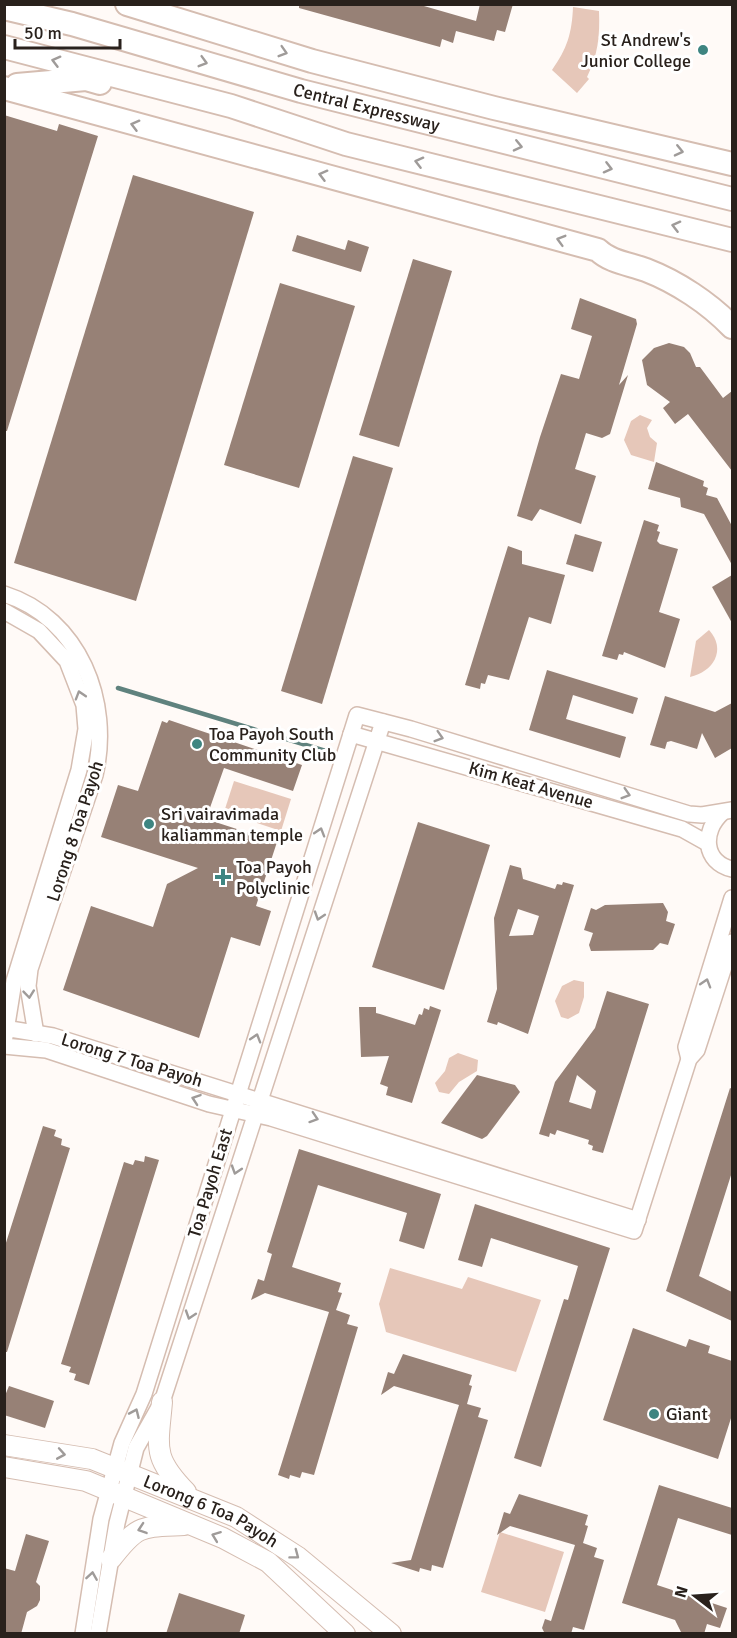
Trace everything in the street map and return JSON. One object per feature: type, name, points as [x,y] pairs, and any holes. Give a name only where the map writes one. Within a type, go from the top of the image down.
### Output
[{"type":"highway","points":[[127,4],[335,67],[494,108],[732,164]]},
{"type":"highway","name":"Central Expressway","points":[[4,8],[72,24],[301,91],[732,199]]},
{"type":"highway","name":"Central Expressway","points":[[4,47],[231,106],[346,144],[732,240]]},
{"type":"highway","points":[[4,86],[27,86],[86,79],[206,109],[231,106]]},
{"type":"highway","points":[[4,86],[598,250],[607,248],[676,273],[732,309]]},
{"type":"highway","points":[[598,250],[604,256],[647,271],[678,286],[732,327]]},
{"type":"main road","points":[[162,1402],[159,1455],[166,1472],[190,1497]]},
{"type":"main road","name":"Lorong 6 Toa Payoh","points":[[4,1445],[92,1459],[236,1517],[272,1538],[391,1634]]},
{"type":"main road","name":"Lorong 6 Toa Payoh","points":[[4,1467],[86,1481],[117,1492],[187,1525],[223,1538],[268,1562],[345,1634]]},
{"type":"main road","points":[[111,1559],[130,1534],[146,1526],[187,1525]]},
{"type":"street","name":"Lorong 8 Toa Payoh","points":[[4,594],[42,610],[73,644],[90,676],[97,699],[100,732],[100,753],[95,775],[30,969],[28,986],[36,1034]]},
{"type":"street","name":"Lorong 8 Toa Payoh","points":[[4,610],[39,631],[67,661],[84,705],[86,729],[79,770],[14,981],[5,1028],[5,1046]]},
{"type":"street","name":"Kim Keat Avenue","points":[[707,843],[682,829],[351,734],[357,715],[689,814],[727,812]]},
{"type":"street","name":"Toa Payoh East","points":[[98,1634],[111,1559],[117,1492],[123,1470],[162,1402],[383,722]]},
{"type":"street","name":"Toa Payoh East","points":[[123,1470],[122,1443],[144,1394],[351,734]]},
{"type":"street","name":"Kim Keat Avenue","points":[[727,812],[714,821],[708,831],[707,843],[711,855],[731,873]]},
{"type":"street","points":[[689,1059],[686,1047],[732,898]]},
{"type":"street","points":[[689,1059],[697,1050],[732,942]]},
{"type":"street","points":[[4,995],[14,981]]},
{"type":"street","name":"Lorong 7 Toa Payoh","points":[[5,1028],[53,1036],[238,1094],[257,1107]]},
{"type":"street","name":"Lorong 7 Toa Payoh","points":[[5,1046],[46,1050],[233,1110],[257,1107]]},
{"type":"street","name":"Toa Payoh East","points":[[257,1107],[636,1226],[689,1059]]},
{"type":"street","name":"Toa Payoh East","points":[[83,1634],[101,1519],[117,1492]]},
{"type":"shaded area","points":[[573,7],[599,11],[598,45],[594,61],[587,77],[589,79],[577,93],[552,70],[568,40]]},
{"type":"shaded area","points":[[640,415],[652,420],[647,428],[650,437],[657,443],[654,462],[631,455],[624,440],[631,421]]},
{"type":"shaded area","points":[[709,630],[717,645],[715,659],[705,670],[690,677],[696,641]]},
{"type":"shaded area","points":[[234,781],[291,799],[281,831],[224,812]]},
{"type":"shaded area","points":[[574,980],[584,982],[584,997],[579,1013],[568,1019],[561,1017],[555,1001],[562,986]]},
{"type":"shaded area","points":[[458,1053],[478,1060],[477,1071],[459,1082],[449,1094],[439,1092],[435,1083],[445,1071],[449,1058]]},
{"type":"shaded area","points":[[390,1268],[462,1289],[468,1277],[541,1300],[516,1372],[386,1332],[379,1304]]},
{"type":"shaded area","points":[[500,1532],[564,1552],[545,1612],[481,1592]]},
{"type":"building","points":[[299,4],[417,4],[476,21],[480,4],[513,4],[505,32],[497,30],[494,41],[456,31],[453,43],[442,39],[440,47],[299,8]]},
{"type":"building","points":[[4,115],[57,131],[59,124],[98,136],[7,431],[4,431]]},
{"type":"building","points":[[133,175],[254,212],[136,601],[14,563]]},
{"type":"building","points":[[297,235],[345,250],[348,240],[369,247],[361,272],[292,251]]},
{"type":"building","points":[[413,259],[452,271],[399,447],[359,435]]},
{"type":"building","points":[[280,283],[355,306],[299,488],[224,465]]},
{"type":"building","points":[[580,298],[636,319],[637,324],[619,385],[628,375],[610,434],[602,438],[586,433],[575,469],[596,476],[581,524],[540,509],[532,521],[517,516],[540,437],[561,374],[579,379],[592,336],[571,329]]},
{"type":"building","points":[[669,343],[684,347],[690,353],[696,367],[700,367],[723,398],[732,391],[732,471],[688,414],[675,424],[663,408],[670,402],[647,385],[642,360],[654,348]]},
{"type":"building","points":[[353,456],[393,468],[322,704],[281,691]]},
{"type":"building","points":[[656,462],[704,481],[703,486],[708,488],[706,495],[717,498],[732,526],[732,565],[704,514],[681,507],[680,498],[648,489]]},
{"type":"building","points":[[644,520],[659,525],[657,531],[660,532],[657,541],[660,544],[678,549],[659,612],[680,619],[665,668],[624,652],[623,655],[619,654],[617,660],[602,656]]},
{"type":"building","points":[[575,534],[602,542],[593,572],[566,564]]},
{"type":"building","points":[[508,546],[522,551],[522,564],[565,575],[551,624],[529,617],[509,680],[488,675],[485,684],[481,683],[480,689],[465,685]]},
{"type":"building","points":[[732,575],[732,623],[712,587]]},
{"type":"building","points":[[547,670],[638,698],[633,714],[573,695],[566,719],[626,737],[620,758],[529,730]]},
{"type":"building","points":[[665,696],[715,712],[732,703],[732,748],[715,758],[702,733],[697,749],[671,741],[667,742],[665,749],[650,745]]},
{"type":"building","points":[[169,720],[302,765],[293,791],[224,768],[206,819],[277,842],[256,906],[271,911],[260,946],[231,937],[199,1038],[63,990],[91,906],[153,927],[167,884],[198,868],[101,837],[118,785],[138,791],[162,721],[167,723]]},
{"type":"building","points":[[418,822],[490,845],[444,990],[372,967]]},
{"type":"building","points":[[510,865],[521,868],[523,879],[555,889],[557,884],[562,885],[563,882],[574,885],[528,1034],[498,1022],[497,1025],[487,1022],[497,989],[494,918]],"holes":[[[518,909],[539,916],[533,935],[509,936]]]},
{"type":"building","points":[[663,903],[668,912],[666,921],[675,924],[668,945],[660,943],[653,950],[591,951],[589,945],[593,933],[584,930],[591,908],[596,910],[605,905]]},
{"type":"building","points":[[607,991],[649,1004],[603,1153],[592,1150],[593,1146],[588,1144],[589,1140],[557,1130],[555,1135],[550,1133],[549,1137],[539,1134],[555,1082],[595,1028]],"holes":[[[577,1075],[596,1091],[591,1109],[569,1102]]]},
{"type":"building","points":[[430,1006],[441,1010],[412,1103],[386,1095],[388,1087],[380,1084],[389,1056],[361,1057],[359,1007],[376,1007],[376,1013],[415,1025],[419,1014],[422,1015],[424,1008],[429,1010]]},
{"type":"building","points":[[477,1075],[515,1085],[520,1092],[487,1136],[482,1139],[441,1123]]},
{"type":"building","points":[[730,1088],[732,1089],[732,1172],[699,1276],[732,1292],[732,1321],[666,1291]]},
{"type":"building","points":[[43,1126],[56,1130],[54,1136],[62,1139],[61,1145],[70,1148],[7,1352],[4,1352],[4,1249]]},
{"type":"building","points":[[299,1149],[441,1194],[424,1249],[399,1241],[407,1213],[318,1185],[292,1267],[341,1283],[338,1292],[342,1293],[336,1310],[350,1315],[347,1324],[358,1327],[314,1475],[302,1472],[300,1478],[290,1475],[289,1479],[278,1475],[329,1312],[265,1293],[251,1300],[258,1279],[264,1281],[272,1254],[267,1252]]},
{"type":"building","points":[[145,1156],[159,1160],[89,1385],[74,1380],[76,1374],[69,1372],[71,1367],[61,1364],[124,1162],[133,1165],[135,1160],[144,1162]]},
{"type":"building","points":[[475,1204],[610,1248],[541,1467],[514,1458],[564,1299],[568,1300],[578,1266],[491,1238],[482,1267],[458,1260]]},
{"type":"building","points":[[633,1328],[686,1347],[689,1339],[710,1346],[708,1353],[732,1361],[732,1415],[718,1459],[603,1420]]},
{"type":"building","points":[[403,1354],[472,1375],[469,1385],[472,1386],[467,1404],[481,1408],[478,1417],[488,1420],[443,1568],[432,1565],[431,1571],[420,1568],[419,1572],[391,1563],[411,1560],[459,1405],[394,1386],[381,1395],[388,1372],[394,1374]]},
{"type":"building","points":[[9,1386],[54,1401],[45,1428],[4,1415],[4,1398]]},
{"type":"building","points":[[659,1485],[732,1508],[732,1535],[678,1518],[657,1585],[727,1608],[720,1628],[707,1624],[704,1634],[682,1634],[675,1620],[622,1603]]},
{"type":"building","points":[[519,1494],[588,1515],[585,1525],[588,1526],[583,1543],[597,1548],[594,1557],[604,1560],[584,1630],[573,1627],[571,1634],[545,1634],[542,1628],[545,1619],[551,1621],[575,1545],[510,1526],[497,1535],[504,1512],[510,1514]]},
{"type":"building","points":[[26,1534],[49,1541],[36,1582],[40,1586],[40,1600],[37,1606],[27,1612],[21,1634],[4,1634],[4,1568],[15,1571]]},
{"type":"building","points":[[179,1593],[245,1615],[239,1634],[166,1634]]},
{"type":"waterway","points":[[118,688],[329,752]]},
{"type":"place","name":"St Andrew's Junior College","points":[[703,50]]},
{"type":"place","name":"Toa Payoh South Community Club","points":[[197,744]]},
{"type":"place","name":"Sri vairavimada kaliamman temple","points":[[149,824]]},
{"type":"place","name":"Toa Payoh Polyclinic","points":[[223,877]]},
{"type":"place","name":"Giant","points":[[654,1414]]}]
